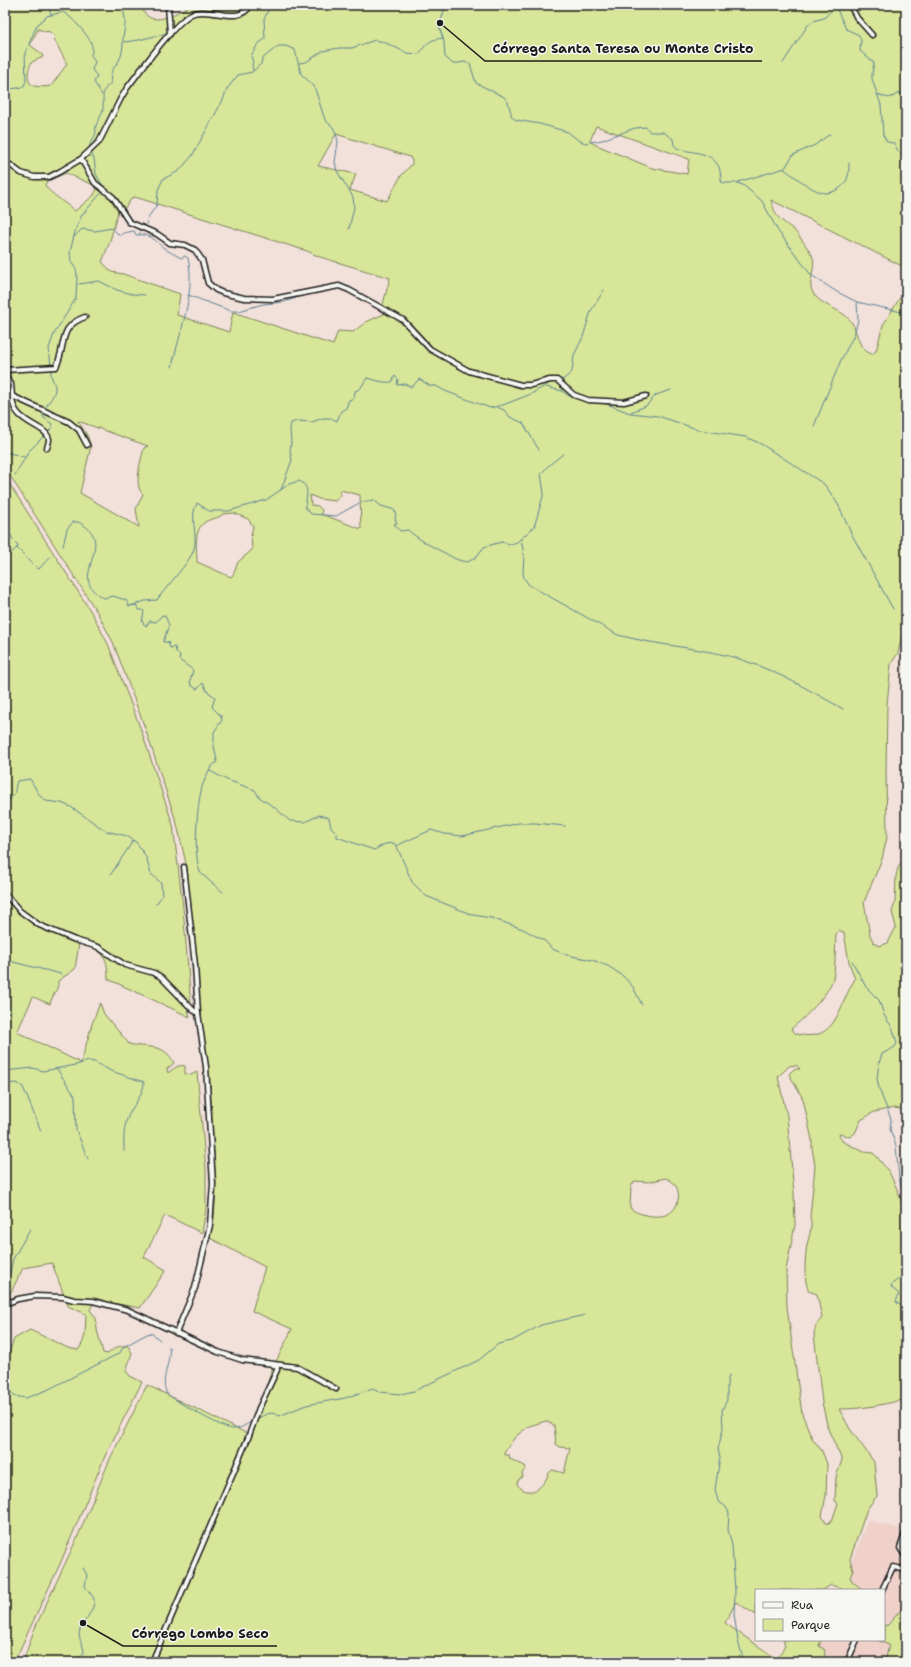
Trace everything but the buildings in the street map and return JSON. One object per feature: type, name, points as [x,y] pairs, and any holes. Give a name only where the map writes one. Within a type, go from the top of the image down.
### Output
[{"type":"street","points":[[168,5],[170,34]]},
{"type":"street","points":[[5,161],[21,173],[42,177],[54,175],[81,159],[99,142],[121,98],[178,25],[195,13],[239,15],[246,12],[252,5]]},
{"type":"street","points":[[850,5],[858,18],[872,35]]},
{"type":"street","points":[[81,159],[95,183],[113,196],[129,222],[157,234],[170,243],[185,245],[195,250],[202,260],[208,283],[212,288],[223,293],[257,299],[273,299],[339,286],[403,320],[430,349],[469,371],[524,385],[557,380],[574,395],[588,400],[624,402],[646,396]]},
{"type":"street","points":[[5,370],[55,368],[65,335],[70,326],[75,321],[85,317]]},
{"type":"street","points":[[5,374],[11,384],[14,405],[23,419],[36,426],[48,436],[49,440],[47,448]]},
{"type":"street","points":[[12,396],[69,422],[79,430],[87,445]]},
{"type":"street","points":[[176,1333],[195,1288],[210,1225],[213,1184],[206,1067],[198,1013],[196,965],[184,867]]},
{"type":"street","points":[[5,894],[20,911],[40,925],[75,940],[98,947],[125,965],[158,975],[193,1010],[198,1013]]},
{"type":"street","points":[[5,1304],[18,1299],[35,1296],[63,1297],[74,1300],[93,1301],[128,1310],[218,1352],[242,1360],[297,1367],[336,1389]]},
{"type":"street","points":[[152,1662],[248,1438],[259,1408],[277,1370],[276,1367],[272,1365]]},
{"type":"street","points":[[906,1530],[900,1548],[906,1556]]},
{"type":"street","points":[[883,1589],[894,1567],[906,1570]]},
{"type":"street","points":[[847,1662],[857,1641]]},
{"type":"shaded area","points":[[906,1516],[906,1636],[897,1662],[826,1662],[826,1651],[818,1647],[821,1641],[885,1641],[885,1589],[850,1589],[847,1573],[868,1520],[899,1529]]},
{"type":"green space","points":[[7,5],[141,5],[145,13],[150,18],[156,19],[170,16],[191,5],[906,5],[906,268],[771,200],[777,216],[794,230],[812,255],[814,264],[811,289],[813,293],[826,305],[846,316],[850,320],[853,324],[860,344],[867,352],[872,354],[876,351],[883,325],[906,288],[906,618],[898,653],[891,664],[887,704],[887,837],[882,859],[864,902],[870,935],[874,943],[879,946],[888,943],[896,927],[892,912],[895,903],[896,876],[898,868],[906,855],[906,1110],[894,1108],[874,1112],[861,1120],[855,1133],[850,1137],[840,1133],[839,1134],[842,1141],[864,1152],[873,1153],[877,1157],[889,1172],[902,1203],[906,1207],[906,1398],[903,1400],[871,1406],[839,1409],[850,1429],[874,1462],[877,1496],[867,1509],[850,1559],[853,1570],[850,1577],[852,1581],[862,1589],[844,1589],[831,1585],[825,1589],[755,1589],[755,1614],[736,1602],[725,1623],[777,1659],[785,1646],[783,1641],[821,1641],[819,1646],[825,1650],[824,1662],[23,1662],[34,1630],[78,1536],[110,1459],[147,1385],[252,1436],[271,1372],[292,1329],[252,1311],[265,1267],[210,1238],[214,1218],[216,1191],[210,1083],[200,1008],[187,868],[177,824],[145,728],[113,642],[97,612],[5,468],[5,10]],"holes":[[[38,29],[48,31],[54,35],[55,41],[67,64],[51,86],[34,86],[29,82],[28,75],[32,62],[43,57],[42,54],[30,45]],[[596,126],[689,159],[687,174],[652,168],[590,141]],[[336,134],[410,157],[412,161],[412,164],[401,176],[387,201],[350,190],[356,174],[318,166]],[[66,173],[98,187],[94,195],[75,211],[45,185],[47,181]],[[135,197],[390,278],[383,304],[384,314],[366,322],[353,332],[338,331],[333,345],[233,312],[229,332],[177,315],[180,294],[123,274],[112,272],[102,262],[110,241],[118,211],[121,208],[124,209],[132,198]],[[78,421],[148,446],[144,448],[138,479],[140,490],[143,494],[136,509],[139,527],[80,493],[91,446],[87,435]],[[340,490],[360,495],[361,529],[321,514],[322,510],[318,506],[311,505],[310,495],[319,499],[335,501],[341,495]],[[234,513],[248,519],[253,526],[251,536],[252,550],[238,562],[231,577],[197,562],[196,540],[201,525],[223,514]],[[839,930],[844,933],[849,962],[855,979],[835,1020],[829,1028],[821,1033],[810,1036],[796,1034],[791,1029],[815,1006],[831,985],[834,973],[836,934]],[[796,1065],[800,1069],[794,1069],[789,1074],[803,1099],[812,1140],[815,1166],[810,1217],[811,1227],[806,1255],[806,1281],[809,1291],[817,1294],[822,1318],[816,1325],[814,1334],[822,1402],[828,1429],[842,1460],[836,1477],[835,1501],[838,1503],[833,1518],[829,1523],[826,1523],[822,1516],[826,1495],[827,1464],[822,1451],[812,1438],[802,1414],[787,1307],[786,1270],[795,1225],[794,1193],[787,1116],[778,1077],[789,1066]],[[665,1178],[675,1185],[678,1190],[678,1201],[673,1211],[668,1214],[654,1216],[638,1213],[630,1208],[631,1186],[635,1181],[649,1182]],[[546,1421],[554,1425],[556,1444],[560,1447],[570,1448],[564,1473],[552,1470],[542,1485],[535,1490],[528,1491],[520,1488],[517,1484],[519,1479],[523,1477],[522,1473],[526,1469],[525,1466],[510,1459],[509,1455],[504,1455],[515,1437],[529,1426]]]},
{"type":"green space","points":[[5,477],[93,615],[108,644],[141,730],[173,825],[183,907],[191,1005],[188,1010],[190,1017],[108,979],[107,964],[102,954],[98,950],[79,943],[75,969],[58,981],[50,1004],[33,997],[17,1032],[81,1063],[92,1024],[100,1003],[104,1014],[129,1044],[160,1049],[170,1056],[174,1063],[167,1069],[168,1073],[180,1066],[185,1066],[185,1074],[191,1075],[197,1072],[206,1170],[206,1209],[202,1233],[165,1215],[144,1257],[166,1270],[140,1308],[107,1302],[92,1305],[90,1310],[96,1318],[97,1330],[103,1353],[108,1354],[117,1347],[128,1346],[132,1353],[126,1371],[130,1376],[142,1382],[105,1456],[60,1564],[14,1662],[5,1662],[5,1364],[14,1339],[30,1330],[68,1348],[78,1350],[83,1342],[86,1314],[68,1306],[52,1263],[23,1268],[10,1294],[11,1297],[5,1300]]},
{"type":"green space","points":[[906,1604],[906,1662],[881,1661],[882,1659],[886,1658],[889,1645],[879,1641],[885,1641],[885,1625],[887,1626]]},
{"type":"waterway","points":[[48,5],[51,15]]},
{"type":"waterway","points":[[90,149],[90,144],[103,111],[103,95],[105,89],[111,83],[110,78],[112,71],[121,56],[125,16],[119,5]]},
{"type":"waterway","points":[[253,70],[251,56],[258,44],[265,39],[264,19],[271,5]]},
{"type":"waterway","points":[[446,5],[439,26],[444,42],[445,57],[453,64],[464,62],[470,64],[476,83],[504,97],[508,102],[512,117],[516,120],[540,124],[568,132],[578,140],[585,143],[602,140],[635,128],[646,127],[650,132],[663,132],[673,139],[674,145],[677,148],[700,153],[711,158],[720,169],[722,183],[737,183],[743,185],[762,201],[778,231],[811,275],[837,292],[857,302],[906,313]]},
{"type":"waterway","points":[[835,5],[846,29],[859,35],[861,40],[860,51],[874,63],[872,79],[881,105],[883,135],[887,142],[894,143],[898,151],[906,158]]},
{"type":"waterway","points":[[901,5],[906,12]]},
{"type":"waterway","points":[[783,63],[808,25],[813,21],[824,18],[835,7]]},
{"type":"waterway","points":[[5,90],[23,87],[26,81],[25,53],[37,25],[47,16],[63,12],[74,21],[90,40],[92,45],[91,55],[95,62],[92,70],[97,76],[94,82],[102,95]]},
{"type":"waterway","points":[[124,42],[167,33]]},
{"type":"waterway","points":[[299,63],[306,62],[323,51],[339,48],[352,48],[375,40],[384,42],[407,53],[419,54],[428,43],[443,38]]},
{"type":"waterway","points":[[145,227],[149,216],[157,205],[158,190],[163,179],[179,171],[192,156],[223,100],[227,89],[238,75],[252,72],[261,64],[262,59],[278,46],[286,46],[295,50],[301,74],[314,86],[325,120],[333,127],[336,133],[338,142],[335,162],[337,171],[353,197],[354,207],[349,229]]},
{"type":"waterway","points":[[877,94],[889,98],[899,93],[906,94]]},
{"type":"waterway","points":[[738,182],[785,168],[793,155],[815,145],[830,134]]},
{"type":"waterway","points":[[91,152],[94,159],[96,174],[104,188]]},
{"type":"waterway","points":[[784,169],[810,187],[827,193],[833,192],[845,183],[849,173],[849,163]]},
{"type":"waterway","points":[[51,366],[49,348],[54,334],[76,298],[77,275],[76,269],[71,262],[70,252],[76,228],[82,215],[103,191]]},
{"type":"waterway","points":[[74,237],[82,229],[95,231],[112,228],[120,236],[123,233],[134,231],[136,235],[149,236],[181,258],[185,256],[188,258],[190,285],[186,313],[172,367]]},
{"type":"waterway","points":[[139,234],[143,230]]},
{"type":"waterway","points":[[79,284],[99,281],[117,290],[132,294],[145,295]]},
{"type":"waterway","points":[[559,380],[564,379],[572,372],[574,355],[583,337],[591,311],[604,290]]},
{"type":"waterway","points":[[188,295],[231,311],[239,311],[263,304],[284,302],[311,293]]},
{"type":"waterway","points":[[814,426],[841,360],[854,335],[858,320],[857,302]]},
{"type":"waterway","points":[[46,407],[55,390],[51,371]]},
{"type":"waterway","points":[[281,490],[292,460],[290,451],[291,423],[297,421],[312,422],[323,418],[331,418],[337,421],[341,411],[346,408],[349,400],[354,398],[355,391],[360,389],[367,378],[382,382],[392,382],[395,376],[398,379],[397,385],[405,384],[412,387],[419,379],[430,386],[436,386],[445,391],[490,408],[503,405],[531,394],[552,382]]},
{"type":"waterway","points":[[546,387],[562,391],[569,396],[574,397]]},
{"type":"waterway","points":[[631,412],[646,406],[656,395],[671,390]]},
{"type":"waterway","points":[[604,403],[630,413],[658,416],[700,430],[746,437],[761,444],[824,484],[837,502],[851,533],[893,609]]},
{"type":"waterway","points":[[497,407],[504,410],[510,417],[523,423],[539,450]]},
{"type":"waterway","points":[[43,412],[43,417],[52,424],[51,429],[48,432]]},
{"type":"waterway","points":[[15,475],[29,451],[44,436]]},
{"type":"waterway","points":[[5,446],[6,452],[24,457]]},
{"type":"waterway","points":[[131,606],[145,601],[157,600],[192,554],[195,543],[194,514],[197,503],[209,511],[229,511],[266,500],[289,484],[299,481],[305,486],[307,492],[305,507],[311,514],[336,516],[361,502],[374,500],[381,506],[392,509],[396,512],[395,519],[397,523],[394,524],[400,531],[408,530],[424,542],[460,561],[468,562],[476,557],[484,547],[501,542],[511,544],[517,542],[534,527],[544,493],[541,474],[548,466],[563,454]]},
{"type":"waterway","points":[[63,546],[67,529],[73,522],[78,522],[90,530],[94,540],[94,550],[89,571],[89,581],[93,590],[104,598],[113,596],[126,600],[129,606],[136,605],[139,610],[143,610],[144,612],[142,622],[146,626],[150,621],[156,622],[162,615],[165,616],[169,625],[163,642],[168,642],[170,648],[175,647],[176,652],[180,655],[179,660],[193,670],[190,681],[191,685],[197,689],[203,683],[207,691],[215,697],[212,707],[221,716],[222,720],[214,732],[214,746],[217,761],[211,767],[203,784],[199,802],[196,841],[200,872],[223,892]]},
{"type":"waterway","points":[[5,523],[13,540],[18,545],[17,548],[37,568],[39,569],[50,557]]},
{"type":"waterway","points":[[521,539],[524,555],[523,574],[529,585],[618,635],[729,656],[773,672],[843,709]]},
{"type":"waterway","points":[[5,558],[17,548]]},
{"type":"waterway","points":[[210,771],[227,780],[255,790],[259,797],[274,807],[290,821],[305,822],[319,815],[329,818],[331,827],[337,833],[337,837],[374,850],[385,844],[394,843],[412,882],[426,896],[473,915],[491,918],[523,929],[545,941],[552,949],[567,955],[592,960],[608,966],[623,976],[633,987],[642,1005]]},
{"type":"waterway","points":[[5,803],[13,796],[17,781],[30,779],[40,796],[46,801],[61,803],[71,807],[106,831],[127,836],[137,843],[146,857],[151,874],[161,883],[162,896],[156,904]]},
{"type":"waterway","points":[[396,846],[431,830],[445,834],[462,836],[519,823],[565,826]]},
{"type":"waterway","points":[[111,874],[133,841]]},
{"type":"waterway","points":[[5,960],[61,974]]},
{"type":"waterway","points":[[852,961],[866,987],[879,1000],[884,1015],[893,1029],[897,1043],[895,1047],[882,1054],[877,1078],[879,1089],[891,1119],[890,1129],[896,1146],[899,1178],[906,1205]]},
{"type":"waterway","points":[[5,1012],[11,1013]]},
{"type":"waterway","points":[[5,1071],[33,1068],[43,1071],[89,1061],[111,1071],[144,1082],[142,1092],[129,1114],[126,1123],[124,1151]]},
{"type":"waterway","points":[[57,1069],[75,1096],[76,1130],[88,1159]]},
{"type":"waterway","points":[[5,1084],[17,1083],[23,1087],[41,1131]]},
{"type":"waterway","points":[[5,1279],[10,1273],[13,1259],[30,1229]]},
{"type":"waterway","points":[[906,1273],[891,1285],[892,1288],[899,1294],[896,1302],[906,1309]]},
{"type":"waterway","points":[[257,1419],[271,1413],[279,1416],[306,1405],[345,1398],[373,1388],[380,1392],[401,1394],[414,1391],[479,1360],[498,1344],[512,1341],[541,1325],[585,1315]]},
{"type":"waterway","points":[[5,1384],[14,1396],[26,1398],[47,1390],[120,1353],[123,1347],[147,1334],[151,1333],[160,1340]]},
{"type":"waterway","points":[[169,1347],[169,1359],[164,1382],[167,1394],[199,1414],[218,1424],[232,1429],[237,1429],[252,1421]]},
{"type":"waterway","points":[[729,1375],[727,1384],[727,1400],[722,1410],[723,1429],[718,1449],[720,1458],[715,1489],[718,1501],[726,1507],[729,1513],[728,1530],[732,1545],[735,1590],[734,1614],[738,1641],[744,1662]]},
{"type":"waterway","points":[[60,1662],[80,1657],[84,1652],[79,1634],[93,1608],[94,1599],[85,1586],[87,1575],[83,1568]]},
{"type":"place","name":"Córrego Santa Teresa ou Monte Cristo","points":[[440,23]]},
{"type":"place","name":"Córrego Lombo Seco","points":[[83,1623]]}]
